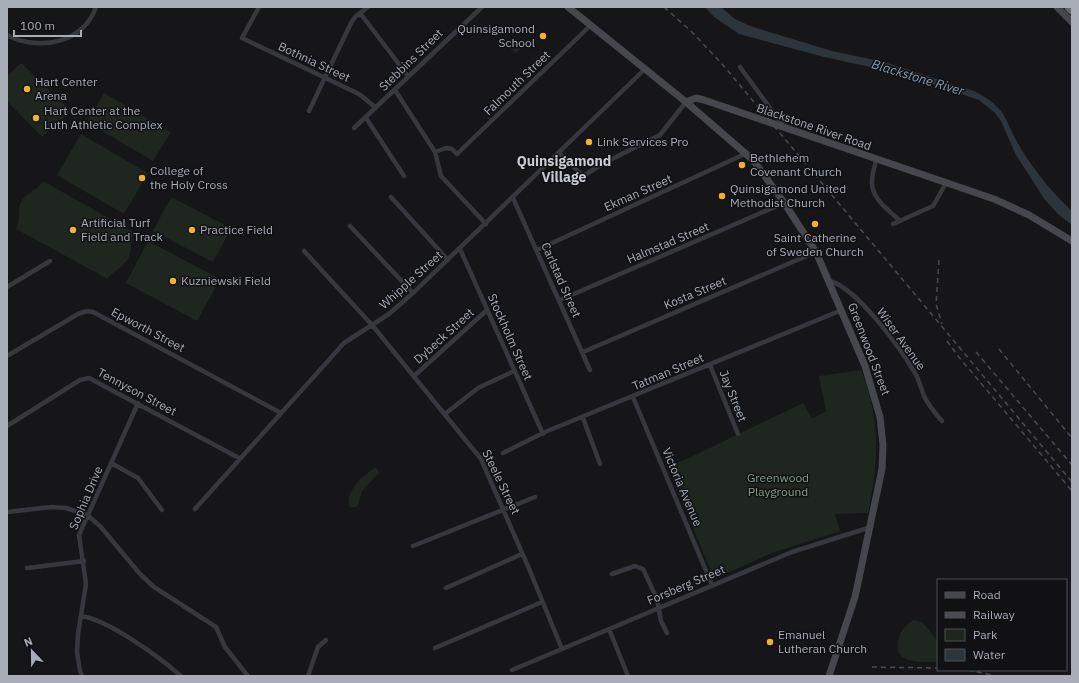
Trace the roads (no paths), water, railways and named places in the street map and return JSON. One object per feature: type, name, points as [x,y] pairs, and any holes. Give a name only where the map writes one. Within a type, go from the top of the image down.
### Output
[{"type":"main road","points":[[568,7],[686,102]]},
{"type":"main road","points":[[1057,7],[1072,22]]},
{"type":"main road","name":"Blackstone River Road","points":[[686,102],[696,98],[704,100],[946,183],[1017,209],[1072,241]]},
{"type":"main road","name":"Greenwood Street","points":[[686,102],[747,153],[784,203],[816,252],[830,281],[872,383],[882,428],[882,469],[871,527],[855,597],[829,676]]},
{"type":"street","points":[[7,35],[22,42],[40,45],[61,40],[82,29],[89,22],[96,7]]},
{"type":"street","name":"Bothnia Street","points":[[259,7],[242,38],[359,94],[375,107]]},
{"type":"street","points":[[308,111],[325,79],[351,23],[368,7]]},
{"type":"street","name":"Stebbins Street","points":[[354,128],[482,7]]},
{"type":"street","points":[[360,13],[408,76]]},
{"type":"street","name":"Falmouth Street","points":[[435,152],[446,148],[452,149],[457,154],[590,25]]},
{"type":"street","points":[[740,67],[785,128]]},
{"type":"street","name":"Whipple Street","points":[[195,509],[239,458],[344,343],[389,314],[413,293],[645,69]]},
{"type":"street","points":[[395,90],[435,152],[441,176],[486,224]]},
{"type":"street","points":[[559,153],[583,176],[606,162],[660,135],[686,102]]},
{"type":"street","points":[[366,118],[404,176]]},
{"type":"street","name":"Ekman Street","points":[[537,250],[747,153]]},
{"type":"street","points":[[876,159],[872,179],[873,190],[878,199],[900,221]]},
{"type":"street","points":[[893,224],[933,206],[946,183]]},
{"type":"street","points":[[391,197],[448,260]]},
{"type":"street","name":"Carlstad Street","points":[[512,198],[560,300],[590,370]]},
{"type":"street","name":"Halmstad Street","points":[[560,300],[784,203]]},
{"type":"street","points":[[350,226],[413,293]]},
{"type":"street","name":"Stockholm Street","points":[[460,249],[543,434]]},
{"type":"street","name":"Steele Street","points":[[304,251],[372,325],[481,459],[562,649]]},
{"type":"street","name":"Kosta Street","points":[[583,352],[816,252]]},
{"type":"street","points":[[7,287],[50,261]]},
{"type":"street","name":"Wiser Avenue","points":[[830,281],[849,292],[882,327],[916,374],[925,398],[942,421]]},
{"type":"street","name":"Dybeck Street","points":[[414,376],[487,310]]},
{"type":"street","name":"Tatman Street","points":[[503,453],[543,434],[842,310]]},
{"type":"street","name":"Epworth Street","points":[[7,356],[78,314],[87,311],[93,312],[281,413]]},
{"type":"street","name":"Jay Street","points":[[710,365],[738,434]]},
{"type":"street","points":[[445,414],[478,388],[514,371]]},
{"type":"street","name":"Tennyson Street","points":[[7,426],[85,378],[97,381],[239,458]]},
{"type":"street","name":"Victoria Avenue","points":[[633,397],[712,585]]},
{"type":"street","name":"Sophia Drive","points":[[82,676],[77,652],[86,584],[84,561],[79,535],[138,403]]},
{"type":"street","points":[[582,418],[600,464]]},
{"type":"street","points":[[111,463],[138,478],[162,510]]},
{"type":"street","points":[[414,546],[503,509],[520,505],[535,498]]},
{"type":"street","points":[[7,512],[52,507],[66,508],[87,515],[100,526],[140,574],[154,587],[216,627],[225,648],[247,675]]},
{"type":"street","name":"Forsberg Street","points":[[512,670],[792,552],[871,527]]},
{"type":"street","points":[[446,588],[522,554]]},
{"type":"street","points":[[27,568],[84,561]]},
{"type":"street","points":[[612,574],[634,566],[641,568],[657,599],[661,621],[667,633]]},
{"type":"street","points":[[435,648],[542,602]]},
{"type":"street","points":[[81,616],[93,618],[106,624],[170,666],[181,676]]},
{"type":"street","points":[[609,629],[628,676]]},
{"type":"street","points":[[308,676],[318,647],[326,640]]},
{"type":"water","name":"Blackstone River","points":[[705,7],[721,7],[735,19],[750,26],[832,51],[884,62],[974,91],[986,98],[1000,110],[1015,139],[1038,174],[1051,190],[1072,211],[1072,225],[1059,215],[1045,200],[1016,155],[1001,121],[995,113],[979,100],[903,74],[824,57],[739,34],[714,17]]},
{"type":"railway","points":[[664,7],[692,32],[723,65],[1072,482]]},
{"type":"railway","points":[[939,260],[936,304],[942,324]]},
{"type":"railway","points":[[947,341],[1072,491]]},
{"type":"railway","points":[[999,349],[1072,438]]},
{"type":"railway","points":[[976,352],[1072,465]]},
{"type":"railway","points":[[872,667],[937,668]]},
{"type":"railway","points":[[973,671],[997,676]]},
{"type":"place","name":"Quinsigamond School","points":[[543,36]]},
{"type":"place","name":"Hart Center Arena","points":[[27,89]]},
{"type":"place","name":"Hart Center at the Luth Athletic Complex","points":[[36,118]]},
{"type":"place","name":"Link Services Pro","points":[[589,142]]},
{"type":"place","name":"Bethlehem Covenant Church","points":[[742,165]]},
{"type":"place","name":"College of the Holy Cross","points":[[142,178]]},
{"type":"place","name":"Quinsigamond United Methodist Church","points":[[722,196]]},
{"type":"place","name":"Saint Catherine of Sweden Church","points":[[815,224]]},
{"type":"place","name":"Artificial Turf Field and Track","points":[[73,230]]},
{"type":"place","name":"Practice Field","points":[[192,230]]},
{"type":"place","name":"Kuzniewski Field","points":[[173,281]]},
{"type":"place","name":"Emanuel Lutheran Church","points":[[770,642]]},
{"type":"district","name":"Quinsigamond Village","points":[[564,170]]},
{"type":"park label","name":"Greenwood Playground","points":[[778,485]]}]
